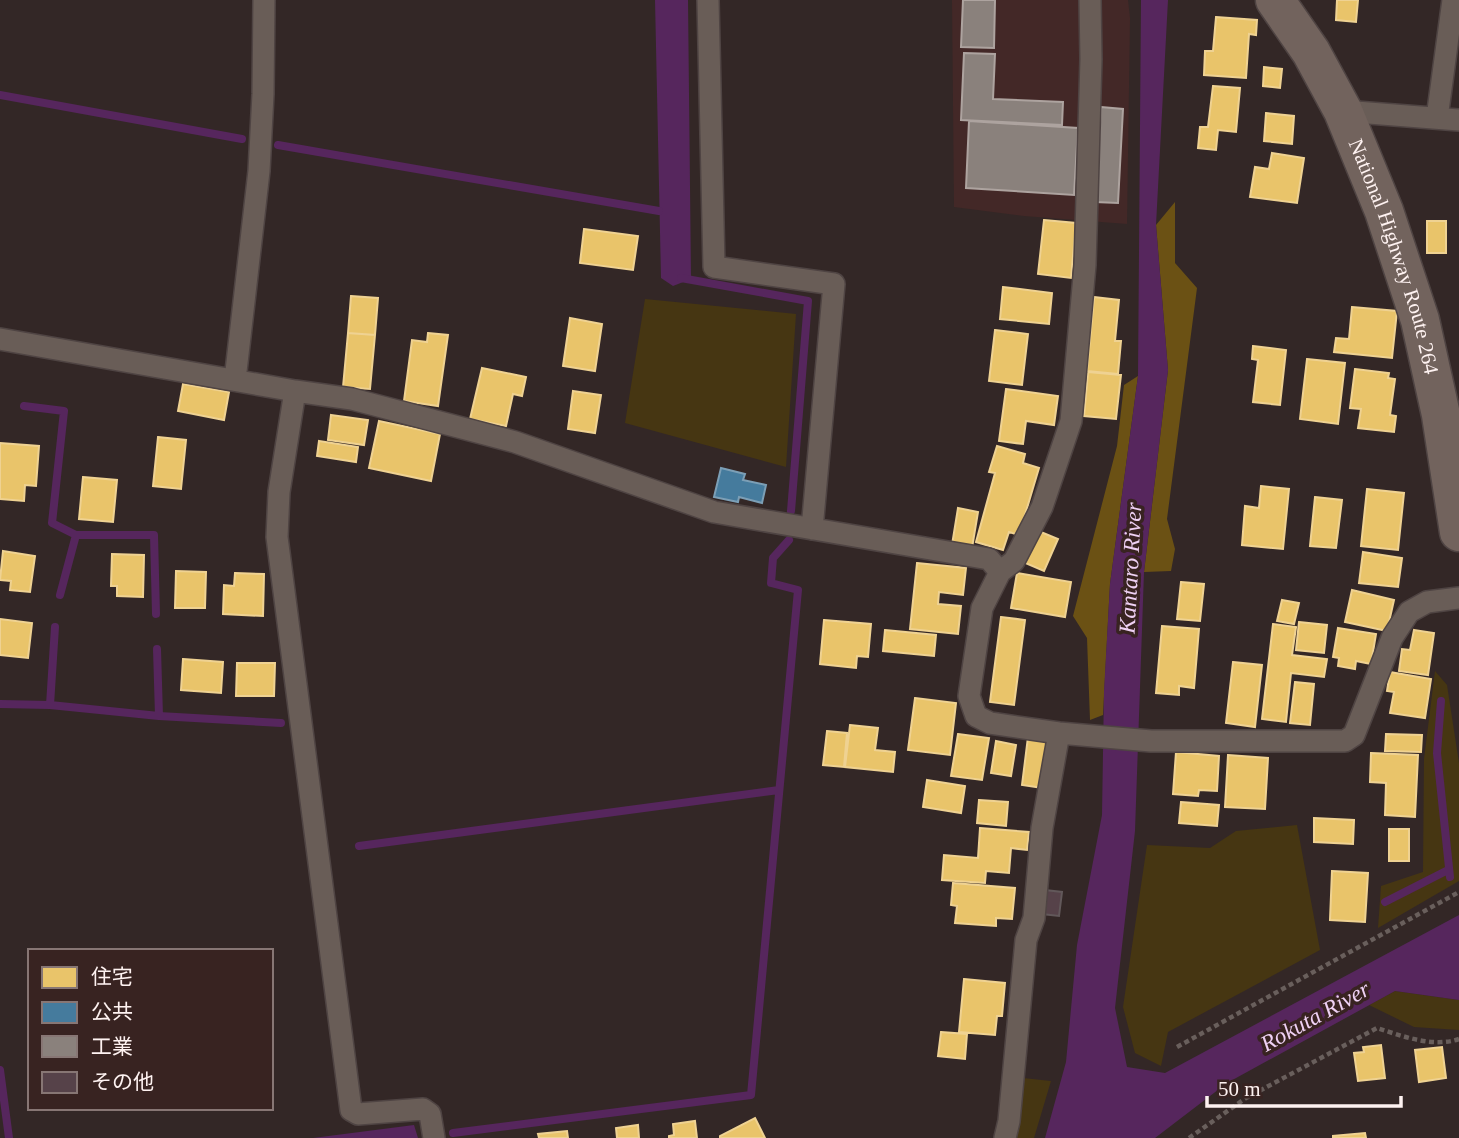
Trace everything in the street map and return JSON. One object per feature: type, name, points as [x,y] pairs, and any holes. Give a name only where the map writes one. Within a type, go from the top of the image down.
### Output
[{"type":"highway","name":"National Highway Route 264","points":[[1276,0],[1311,52],[1343,111],[1384,211],[1420,320],[1441,415],[1459,532]]},
{"type":"street","points":[[235,380],[259,170],[264,0]]},
{"type":"street","points":[[708,0],[714,267],[834,284],[812,529]]},
{"type":"street","points":[[1090,0],[1091,59],[1085,265],[1071,421],[1042,508],[1014,561],[1000,572],[982,608],[969,696],[975,716],[990,723],[1059,733],[1151,741],[1345,741],[1354,735],[1392,638],[1409,612],[1427,602],[1459,598]]},
{"type":"street","points":[[1437,118],[1453,0]]},
{"type":"street","points":[[1343,111],[1459,120]]},
{"type":"street","points":[[0,339],[352,399],[515,442],[714,512],[989,558],[1000,572]]},
{"type":"street","points":[[295,391],[279,492],[277,537],[351,1110],[358,1114],[423,1110],[430,1114],[434,1138]]},
{"type":"street","points":[[1005,1138],[1009,1121],[1026,940],[1034,918],[1042,828],[1059,733]]},
{"type":"path","points":[[1177,1047],[1459,892]]},
{"type":"path","points":[[1188,1138],[1246,1098],[1377,1028],[1413,1039],[1449,1042],[1459,1039]]},
{"type":"shaded area","points":[[952,0],[1128,0],[1127,224],[1024,216],[954,207]]},
{"type":"shaded area","points":[[1175,202],[1175,263],[1197,288],[1167,519],[1175,549],[1171,571],[1144,572],[1168,370],[1156,225]]},
{"type":"shaded area","points":[[645,299],[796,314],[786,467],[625,423]]},
{"type":"shaded area","points":[[1138,376],[1110,584],[1103,715],[1090,720],[1087,638],[1073,616],[1117,446],[1124,385]]},
{"type":"shaded area","points":[[1435,671],[1447,685],[1459,763],[1459,881],[1378,928],[1381,886],[1423,872],[1424,759]]},
{"type":"shaded area","points":[[1297,825],[1320,950],[1168,1032],[1161,1066],[1135,1053],[1123,1007],[1147,845],[1210,848],[1236,831]]},
{"type":"shaded area","points":[[1395,991],[1459,1000],[1459,1030],[1414,1027],[1369,1005]]},
{"type":"shaded area","points":[[1023,1078],[1051,1081],[1034,1138],[1008,1138]]},
{"type":"water","points":[[655,0],[688,0],[691,279],[673,286],[661,278]]},
{"type":"water","points":[[1141,0],[1168,0],[1156,225],[1168,370],[1144,572],[1135,831],[1115,1008],[1127,1067],[1165,1073],[1459,915],[1459,1000],[1395,991],[1227,1083],[1155,1138],[1045,1138],[1066,1062],[1077,945],[1102,815],[1104,691],[1110,584],[1138,376]]},
{"type":"water","points":[[414,1125],[418,1138],[313,1138]]},
{"type":"building: 住宅","points":[[1337,0],[1358,0],[1356,22],[1336,20]]},
{"type":"building: 住宅","points":[[1216,17],[1257,20],[1256,35],[1249,34],[1246,78],[1204,75],[1205,51],[1213,51]]},
{"type":"building: 住宅","points":[[1264,67],[1282,69],[1280,88],[1263,86]]},
{"type":"building: 住宅","points":[[1213,86],[1240,88],[1236,132],[1218,130],[1216,150],[1198,148],[1200,127],[1208,127]]},
{"type":"building: 住宅","points":[[1266,113],[1294,116],[1292,144],[1264,141]]},
{"type":"building: 住宅","points":[[1272,153],[1304,158],[1297,203],[1250,197],[1255,167],[1269,169]]},
{"type":"building: 住宅","points":[[1044,220],[1076,223],[1071,278],[1038,274]]},
{"type":"building: 住宅","points":[[1427,221],[1446,221],[1446,253],[1427,253]]},
{"type":"building: 住宅","points":[[584,229],[638,236],[633,270],[580,263]]},
{"type":"building: 住宅","points":[[1003,287],[1052,293],[1049,324],[1000,319]]},
{"type":"building: 住宅","points":[[351,296],[378,298],[375,335],[348,333]]},
{"type":"building: 住宅","points":[[1094,297],[1119,300],[1115,341],[1121,341],[1118,374],[1087,371]]},
{"type":"building: 住宅","points":[[1352,307],[1397,311],[1392,358],[1334,352],[1336,338],[1349,339]]},
{"type":"building: 住宅","points":[[570,318],[602,324],[595,371],[563,366]]},
{"type":"building: 住宅","points":[[995,330],[1028,334],[1022,385],[989,381]]},
{"type":"building: 住宅","points":[[348,333],[375,335],[370,389],[343,387]]},
{"type":"building: 住宅","points":[[428,333],[448,335],[438,406],[404,401],[412,340],[427,342]]},
{"type":"building: 住宅","points":[[1253,346],[1286,350],[1280,405],[1253,402],[1258,360],[1252,359]]},
{"type":"building: 住宅","points":[[1307,359],[1345,363],[1338,424],[1300,419]]},
{"type":"building: 住宅","points":[[482,368],[526,377],[522,396],[513,394],[506,426],[470,419]]},
{"type":"building: 住宅","points":[[1355,369],[1389,373],[1388,378],[1395,379],[1390,415],[1396,416],[1394,432],[1358,428],[1361,409],[1350,408]]},
{"type":"building: 住宅","points":[[1088,372],[1121,375],[1116,419],[1084,416]]},
{"type":"building: 住宅","points":[[183,384],[229,392],[224,420],[178,411]]},
{"type":"building: 住宅","points":[[1006,389],[1058,396],[1054,425],[1026,421],[1023,444],[999,441]]},
{"type":"building: 住宅","points":[[573,391],[601,395],[595,433],[568,429]]},
{"type":"building: 住宅","points":[[331,415],[368,420],[364,445],[328,440]]},
{"type":"building: 住宅","points":[[379,421],[440,434],[431,481],[369,468]]},
{"type":"building: 住宅","points":[[158,437],[186,440],[181,489],[153,486]]},
{"type":"building: 住宅","points":[[319,441],[358,447],[356,462],[317,456]]},
{"type":"building: 住宅","points":[[0,443],[39,446],[36,486],[25,485],[24,501],[0,499]]},
{"type":"building: 住宅","points":[[997,446],[1025,454],[1023,463],[1039,468],[1019,535],[1009,532],[1003,550],[976,542],[995,473],[989,472]]},
{"type":"building: 住宅","points":[[83,477],[117,480],[113,522],[79,519]]},
{"type":"building: 住宅","points":[[1261,486],[1289,489],[1283,549],[1242,545],[1245,506],[1259,508]]},
{"type":"building: 住宅","points":[[1367,489],[1404,493],[1398,550],[1361,546]]},
{"type":"building: 住宅","points":[[1315,497],[1342,500],[1336,548],[1310,546]]},
{"type":"building: 住宅","points":[[958,508],[978,512],[972,548],[952,545]]},
{"type":"building: 住宅","points":[[1036,530],[1058,539],[1044,571],[1023,562]]},
{"type":"building: 住宅","points":[[3,551],[35,556],[30,592],[10,590],[11,581],[0,580]]},
{"type":"building: 住宅","points":[[1363,552],[1402,558],[1398,587],[1359,583]]},
{"type":"building: 住宅","points":[[112,554],[144,555],[143,597],[117,596],[117,586],[111,586]]},
{"type":"building: 住宅","points":[[917,563],[966,568],[963,595],[939,592],[938,604],[961,606],[958,634],[910,629]]},
{"type":"building: 住宅","points":[[176,571],[206,572],[205,608],[175,608]]},
{"type":"building: 住宅","points":[[235,573],[264,574],[263,616],[223,614],[224,585],[234,586]]},
{"type":"building: 住宅","points":[[1017,573],[1071,582],[1065,617],[1011,608]]},
{"type":"building: 住宅","points":[[1181,582],[1204,584],[1200,621],[1177,619]]},
{"type":"building: 住宅","points":[[1352,590],[1394,600],[1387,631],[1345,622]]},
{"type":"building: 住宅","points":[[1282,600],[1299,603],[1294,624],[1277,621]]},
{"type":"building: 住宅","points":[[1001,617],[1025,620],[1014,705],[990,702]]},
{"type":"building: 住宅","points":[[0,619],[32,623],[28,658],[0,655]]},
{"type":"building: 住宅","points":[[824,620],[871,624],[868,657],[857,656],[856,668],[820,664]]},
{"type":"building: 住宅","points":[[1299,622],[1327,625],[1324,653],[1296,650]]},
{"type":"building: 住宅","points":[[1273,624],[1296,627],[1292,655],[1327,659],[1324,677],[1291,673],[1286,722],[1262,719]]},
{"type":"building: 住宅","points":[[1162,626],[1199,629],[1194,688],[1179,686],[1179,695],[1156,693]]},
{"type":"building: 住宅","points":[[1338,628],[1376,634],[1371,664],[1356,661],[1355,669],[1338,666],[1339,658],[1333,657]]},
{"type":"building: 住宅","points":[[885,630],[936,635],[934,656],[883,651]]},
{"type":"building: 住宅","points":[[1414,630],[1434,633],[1428,675],[1399,671],[1402,649],[1410,650]]},
{"type":"building: 住宅","points":[[183,659],[223,662],[221,693],[181,690]]},
{"type":"building: 住宅","points":[[1233,662],[1262,665],[1255,727],[1226,723]]},
{"type":"building: 住宅","points":[[237,663],[275,663],[274,696],[236,696]]},
{"type":"building: 住宅","points":[[1390,672],[1431,679],[1425,718],[1390,713],[1394,692],[1387,691]]},
{"type":"building: 住宅","points":[[1295,682],[1314,684],[1310,725],[1290,723]]},
{"type":"building: 住宅","points":[[915,698],[956,703],[950,755],[908,750]]},
{"type":"building: 住宅","points":[[850,725],[878,728],[875,750],[895,752],[893,772],[845,767]]},
{"type":"building: 住宅","points":[[827,731],[847,733],[844,767],[823,765]]},
{"type":"building: 住宅","points":[[958,734],[989,738],[982,780],[951,776]]},
{"type":"building: 住宅","points":[[1386,734],[1422,735],[1421,752],[1385,751]]},
{"type":"building: 住宅","points":[[1028,737],[1049,740],[1043,788],[1022,785]]},
{"type":"building: 住宅","points":[[996,741],[1016,745],[1011,776],[991,773]]},
{"type":"building: 住宅","points":[[1176,752],[1219,756],[1217,791],[1199,790],[1198,796],[1173,794]]},
{"type":"building: 住宅","points":[[1371,753],[1418,755],[1415,817],[1385,815],[1386,783],[1370,782]]},
{"type":"building: 住宅","points":[[1228,755],[1268,758],[1265,809],[1225,807]]},
{"type":"building: 住宅","points":[[927,780],[965,786],[961,813],[923,807]]},
{"type":"building: 住宅","points":[[979,800],[1008,802],[1006,826],[977,823]]},
{"type":"building: 住宅","points":[[1181,802],[1219,805],[1217,826],[1179,823]]},
{"type":"building: 住宅","points":[[1314,818],[1354,820],[1353,844],[1314,842]]},
{"type":"building: 住宅","points":[[980,828],[1029,832],[1027,850],[1011,848],[1009,873],[986,871],[985,883],[942,880],[944,855],[978,858]]},
{"type":"building: 住宅","points":[[1389,829],[1409,829],[1409,861],[1389,861]]},
{"type":"building: 住宅","points":[[1332,871],[1368,873],[1365,922],[1330,920]]},
{"type":"building: 住宅","points":[[953,883],[1015,888],[1012,919],[996,918],[996,926],[955,923],[957,906],[951,905]]},
{"type":"building: 住宅","points":[[964,979],[1005,983],[1002,1016],[997,1016],[995,1035],[959,1032]]},
{"type":"building: 住宅","points":[[941,1032],[967,1034],[965,1059],[938,1056]]},
{"type":"building: 住宅","points":[[1381,1045],[1385,1078],[1358,1081],[1354,1053],[1364,1052],[1363,1047]]},
{"type":"building: 住宅","points":[[1442,1047],[1446,1078],[1419,1082],[1415,1050]]},
{"type":"building: 住宅","points":[[755,1118],[765,1138],[720,1138],[720,1136]]},
{"type":"building: 住宅","points":[[695,1121],[697,1138],[669,1138],[674,1135],[673,1124]]},
{"type":"building: 住宅","points":[[638,1125],[639,1138],[617,1138],[616,1128]]},
{"type":"building: 住宅","points":[[567,1131],[568,1138],[539,1138],[538,1134]]},
{"type":"building: 住宅","points":[[1365,1133],[1366,1138],[1333,1138],[1333,1136]]},
{"type":"building: 公共","points":[[721,468],[745,474],[743,480],[766,485],[762,503],[739,497],[738,502],[714,497]]},
{"type":"building: 工業","points":[[963,0],[995,0],[994,48],[961,47]]},
{"type":"building: 工業","points":[[964,53],[995,54],[993,99],[1063,102],[1062,125],[961,120]]},
{"type":"building: 工業","points":[[1101,107],[1123,109],[1118,203],[1095,202]]},
{"type":"building: 工業","points":[[969,121],[1078,128],[1074,195],[966,188]]},
{"type":"building: その他","points":[[1045,890],[1062,892],[1059,916],[1042,914]]},
{"type":"waterway","points":[[0,95],[242,139]]},
{"type":"waterway","points":[[278,145],[659,211]]},
{"type":"waterway","points":[[681,278],[808,301],[791,511]]},
{"type":"waterway","points":[[24,406],[64,411],[52,523],[76,535],[154,535],[156,614]]},
{"type":"waterway","points":[[60,595],[76,535]]},
{"type":"waterway","points":[[453,1133],[751,1095],[798,590],[771,583],[773,558],[789,540]]},
{"type":"waterway","points":[[50,705],[55,627]]},
{"type":"waterway","points":[[157,649],[159,716]]},
{"type":"waterway","points":[[1441,701],[1437,753],[1450,877]]},
{"type":"waterway","points":[[0,704],[50,705],[159,716],[281,723]]},
{"type":"waterway","points":[[359,846],[779,790]]},
{"type":"waterway","points":[[1385,902],[1448,870]]},
{"type":"waterway","points":[[0,1070],[9,1138]]},
{"type":"water label","name":"Kantaro River","points":[[1130,568]]},
{"type":"water label","name":"Rokuta River","points":[[1315,1016]]}]
